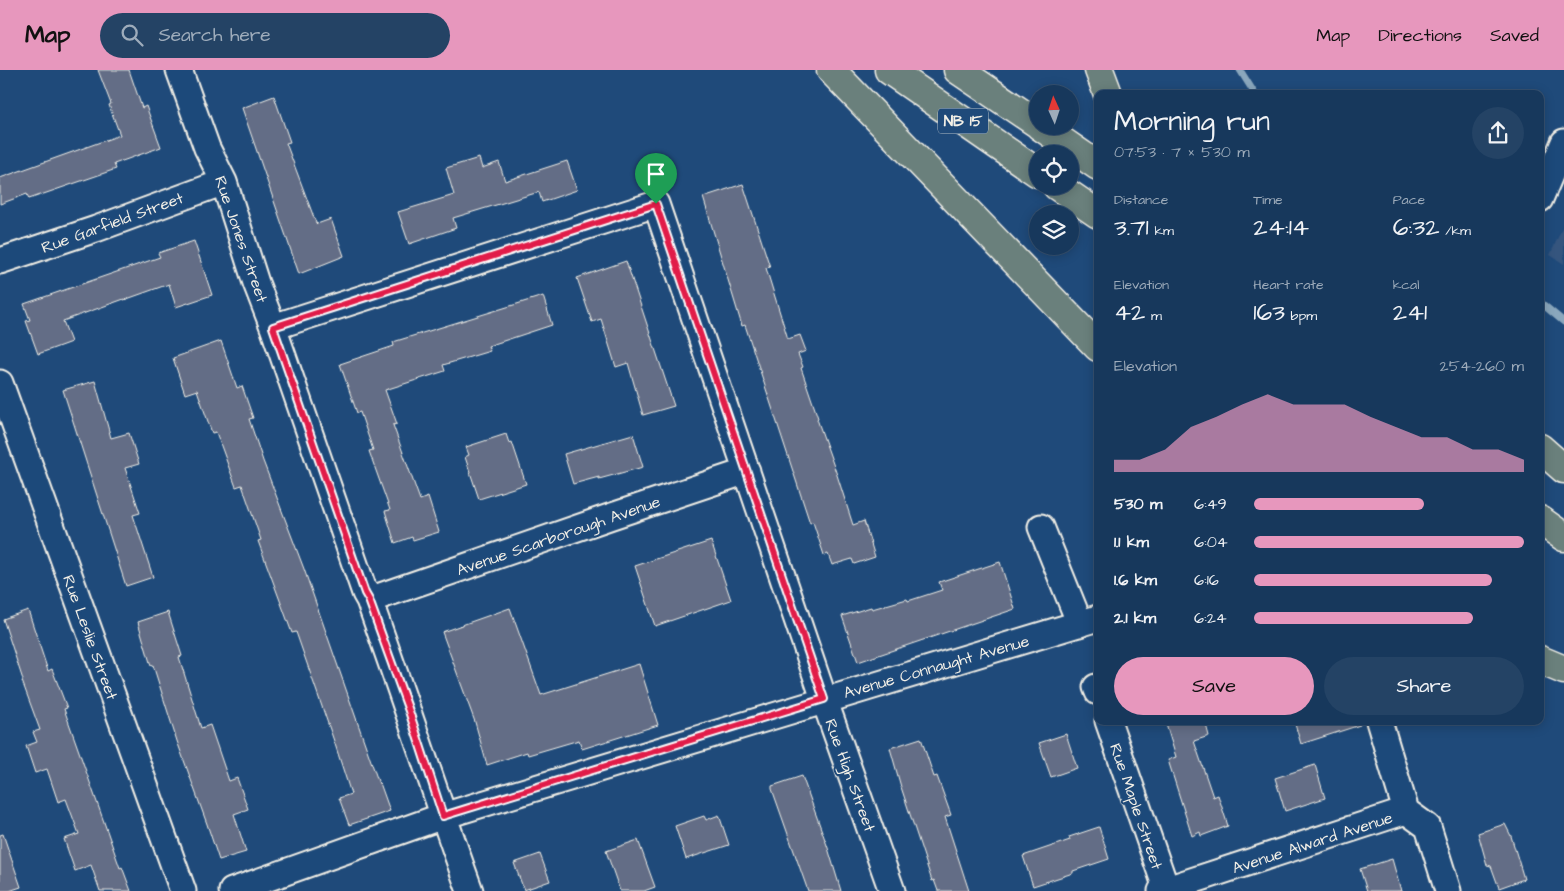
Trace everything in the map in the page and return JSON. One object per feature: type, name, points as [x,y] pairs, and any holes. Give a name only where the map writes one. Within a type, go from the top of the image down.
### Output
[{"type":"highway","points":[[831,70],[1094,343]]},
{"type":"highway","name":"NB 15","points":[[889,70],[1029,166]]},
{"type":"highway","name":"NB 15","points":[[958,70],[1029,118]]},
{"type":"highway","points":[[1098,70],[1106,90]]},
{"type":"highway","name":"NB 15","points":[[1053,135],[1094,163]]},
{"type":"highway","points":[[1070,195],[1094,211]]},
{"type":"highway","points":[[1544,452],[1564,470]]},
{"type":"highway","points":[[1544,472],[1564,486]]},
{"type":"highway","points":[[1544,523],[1564,537]]},
{"type":"highway","points":[[1544,662],[1564,670]]},
{"type":"street","name":"Rue Jones Street","points":[[178,70],[207,148],[224,182],[256,283],[365,593],[409,711],[470,891]]},
{"type":"street","points":[[1544,190],[1564,142]]},
{"type":"street","name":"Rue Garfield Street","points":[[0,261],[96,229],[224,182]]},
{"type":"street","name":"Rue High Street","points":[[273,327],[656,204],[824,699],[892,891]]},
{"type":"street","name":"Rue Leslie Street","points":[[0,383],[182,891]]},
{"type":"street","name":"Avenue Scarborough Avenue","points":[[369,600],[747,471]]},
{"type":"street","points":[[1041,527],[1089,621]]},
{"type":"street","name":"Avenue Connaught Avenue","points":[[232,891],[443,816],[824,699],[1089,621]]},
{"type":"street","name":"Rue Maple Street","points":[[1109,725],[1165,890]]},
{"type":"street","points":[[1380,725],[1406,811],[1428,827],[1448,891]]},
{"type":"street","name":"Avenue Alward Avenue","points":[[1165,890],[1406,811]]},
{"type":"shaded area","points":[[1564,224],[1564,264],[1550,255]]},
{"type":"building","points":[[98,70],[129,70],[142,108],[146,106],[161,147],[114,164],[116,169],[29,199],[27,194],[0,204],[0,178],[120,135]]},
{"type":"building","points":[[274,96],[290,142],[286,143],[316,223],[331,219],[344,256],[299,274],[242,108]]},
{"type":"building","points":[[479,158],[482,168],[499,162],[505,181],[567,161],[577,190],[542,202],[539,192],[453,218],[456,228],[409,244],[398,212],[454,195],[446,168]]},
{"type":"building","points":[[743,184],[770,267],[766,268],[788,339],[800,335],[806,351],[798,354],[803,367],[801,368],[853,525],[864,521],[875,557],[854,564],[852,559],[832,565],[828,554],[824,555],[813,522],[810,523],[745,325],[742,326],[703,197]]},
{"type":"building","points":[[194,241],[212,295],[176,307],[169,284],[124,299],[63,321],[71,342],[38,354],[26,321],[30,320],[24,304],[160,257],[158,253]]},
{"type":"building","points":[[626,261],[674,406],[643,415],[628,363],[616,367],[601,319],[592,322],[577,278]]},
{"type":"building","points":[[543,296],[552,325],[488,346],[490,351],[443,365],[445,371],[385,390],[397,424],[393,425],[420,500],[428,497],[439,532],[413,540],[412,537],[395,543],[385,511],[390,510],[369,451],[373,450],[360,412],[357,413],[340,364],[394,346],[393,342]]},
{"type":"building","points":[[221,341],[237,388],[242,386],[253,418],[249,419],[263,461],[304,569],[390,811],[349,825],[339,798],[351,794],[296,632],[292,633],[258,541],[261,540],[242,485],[236,487],[216,432],[212,433],[197,390],[185,394],[173,358]]},
{"type":"building","points":[[95,381],[111,438],[129,433],[139,464],[125,468],[140,513],[133,515],[153,577],[126,586],[63,390]]},
{"type":"building","points":[[506,434],[509,443],[512,442],[526,484],[479,499],[465,457],[469,455],[466,447]]},
{"type":"building","points":[[633,434],[643,467],[573,484],[564,454]]},
{"type":"building","points":[[711,541],[731,600],[655,626],[635,566]]},
{"type":"building","points":[[1000,562],[1015,609],[858,662],[842,616],[871,607],[872,609],[907,599],[908,601],[942,590],[939,582]]},
{"type":"building","points":[[510,608],[541,695],[639,664],[658,725],[582,749],[579,740],[528,755],[527,752],[487,765],[475,722],[442,632]]},
{"type":"building","points":[[28,610],[48,671],[52,669],[67,708],[64,709],[120,868],[122,867],[131,891],[100,891],[91,865],[75,871],[64,839],[79,834],[66,799],[58,802],[47,769],[35,773],[26,746],[37,742],[33,732],[40,730],[22,681],[3,619]]},
{"type":"building","points":[[168,612],[182,656],[179,657],[201,728],[210,725],[229,781],[237,778],[248,809],[234,814],[246,852],[219,860],[177,741],[153,665],[151,666],[138,622]]},
{"type":"building","points":[[1166,725],[1206,725],[1209,736],[1194,741],[1213,797],[1218,795],[1228,826],[1201,836],[1200,832],[1192,836],[1168,760],[1176,757]]},
{"type":"building","points":[[1295,725],[1360,725],[1301,744]]},
{"type":"building","points":[[1066,734],[1077,768],[1051,777],[1039,743]]},
{"type":"building","points":[[921,738],[934,777],[937,776],[951,815],[945,817],[969,891],[938,891],[934,880],[932,881],[901,787],[890,748]]},
{"type":"building","points":[[1315,765],[1325,798],[1285,811],[1275,778]]},
{"type":"building","points":[[802,776],[841,891],[808,891],[772,789],[772,786]]},
{"type":"building","points":[[719,815],[729,845],[686,859],[675,826],[704,816],[706,820]]},
{"type":"building","points":[[1505,824],[1511,836],[1524,879],[1499,888],[1491,866],[1487,865],[1478,833]]},
{"type":"building","points":[[1099,827],[1109,859],[1033,886],[1023,856],[1070,840],[1069,837]]},
{"type":"building","points":[[3,834],[21,887],[9,891],[0,891],[0,835]]},
{"type":"building","points":[[638,840],[655,887],[644,891],[620,891],[606,851]]},
{"type":"building","points":[[540,854],[550,881],[524,890],[514,863]]},
{"type":"building","points":[[1392,859],[1401,891],[1367,891],[1360,869]]},
{"type":"waterway","points":[[1240,70],[1252,90]]},
{"type":"waterway","points":[[1544,305],[1564,322]]},
{"type":"route","points":[[656,204],[824,699],[443,816],[409,711],[365,593],[273,327],[656,204]]}]
